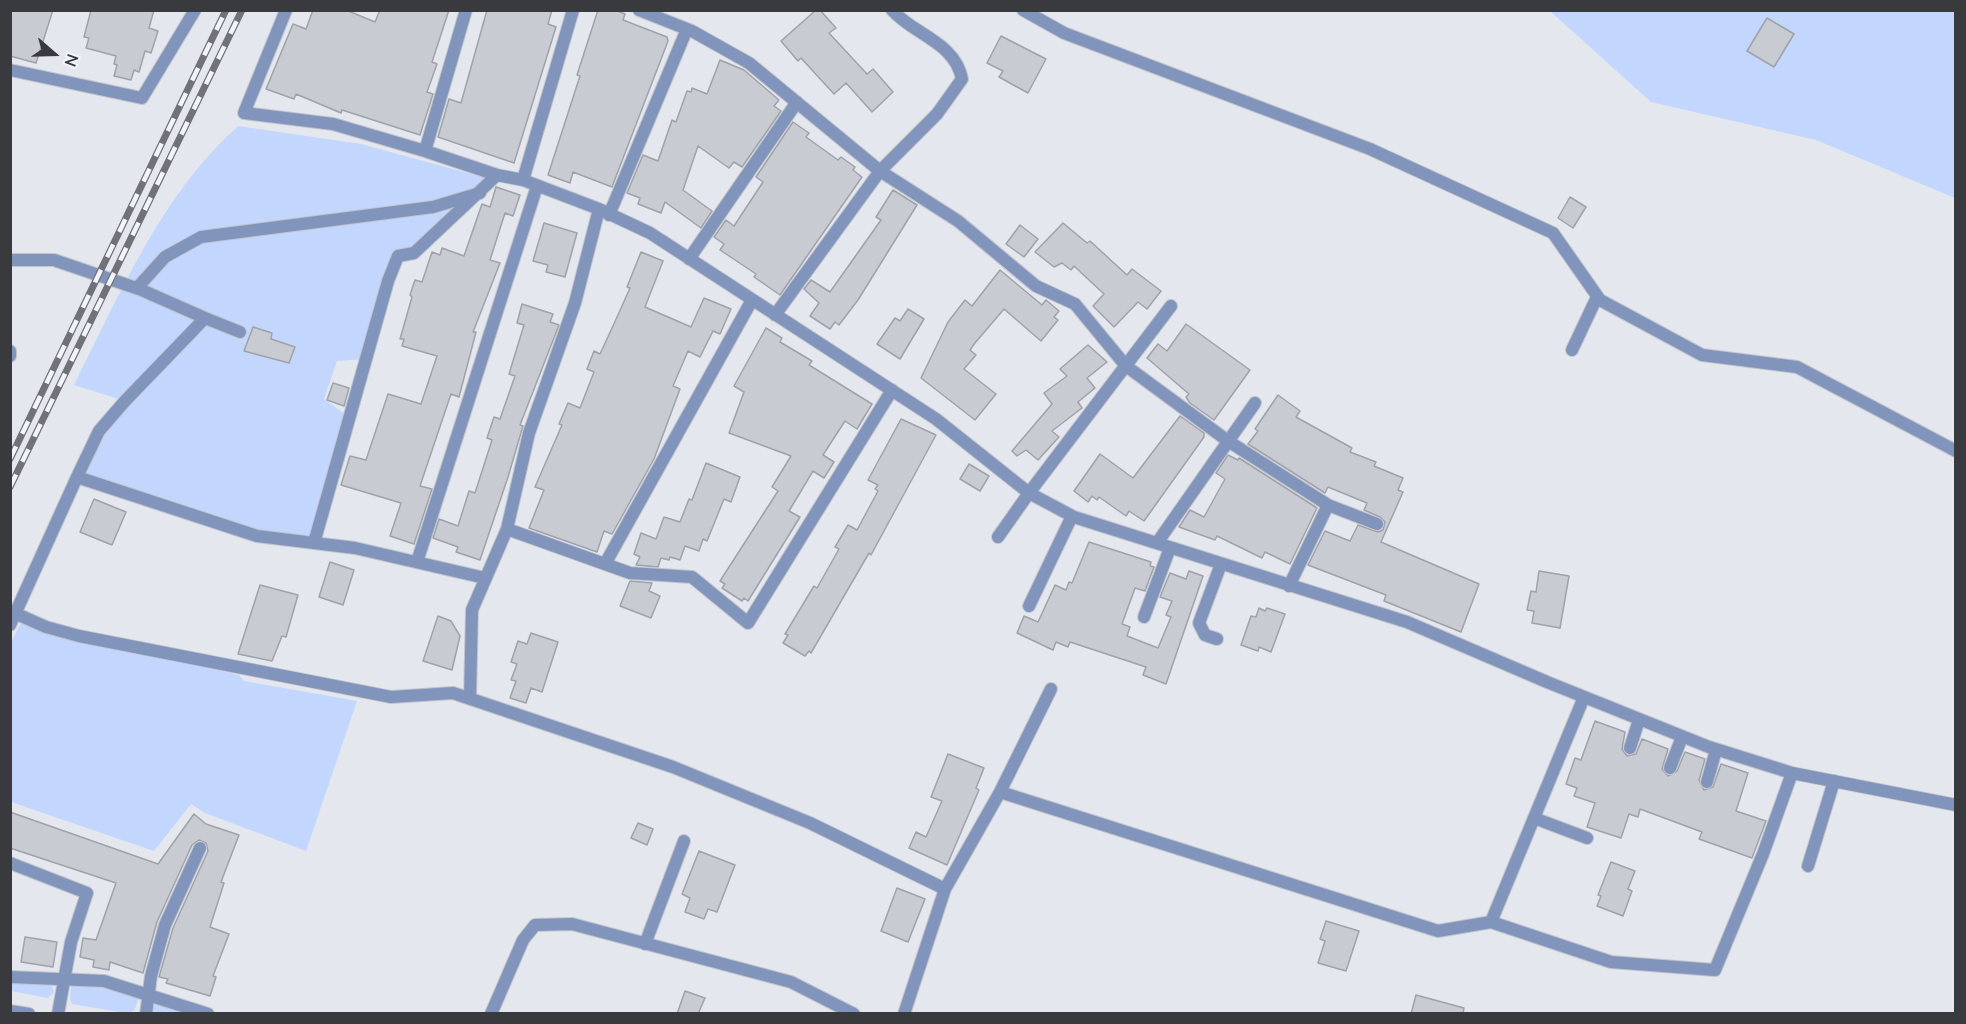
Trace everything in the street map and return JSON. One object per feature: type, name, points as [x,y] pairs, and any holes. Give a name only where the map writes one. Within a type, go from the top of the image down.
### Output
[{"type":"street","points":[[10,70],[142,98],[195,10]]},
{"type":"street","points":[[286,10],[244,113],[333,124],[425,151],[497,175],[523,180],[650,233],[936,419],[1029,493],[1072,516],[1407,622],[1716,750],[1792,773],[1956,805]]},
{"type":"street","points":[[425,151],[466,10]]},
{"type":"street","points":[[523,180],[573,10]]},
{"type":"street","points":[[639,10],[687,29],[749,63],[880,171],[958,221],[1036,286],[1075,304],[1126,366],[1228,441],[1328,505],[1377,524]]},
{"type":"street","points":[[776,315],[880,171],[937,114],[962,79],[960,67],[948,52],[892,10]]},
{"type":"street","points":[[1023,10],[1064,33],[1370,149],[1552,233],[1597,297],[1702,355],[1797,367],[1956,451]]},
{"type":"street","points":[[470,698],[472,610],[507,529],[529,433],[604,212],[687,29]]},
{"type":"street","points":[[689,259],[797,102]]},
{"type":"street","points":[[314,543],[388,280],[398,256],[414,253],[497,175]]},
{"type":"street","points":[[417,562],[537,186]]},
{"type":"street","points":[[139,289],[137,288],[165,258],[201,237],[432,207],[480,193]]},
{"type":"street","points":[[10,260],[54,261],[139,289],[240,332]]},
{"type":"street","points":[[1572,350],[1597,297]]},
{"type":"street","points":[[604,564],[753,300]]},
{"type":"street","points":[[998,537],[1171,306]]},
{"type":"street","points":[[206,318],[125,400],[99,432],[13,617],[79,636],[390,697],[453,693],[673,766],[810,823],[945,889]]},
{"type":"street","points":[[10,351],[10,356]]},
{"type":"street","points":[[507,529],[630,573],[692,577],[748,623],[892,390]]},
{"type":"street","points":[[1156,543],[1255,403]]},
{"type":"street","points":[[77,477],[257,536],[355,548],[485,578]]},
{"type":"street","points":[[1289,585],[1328,505]]},
{"type":"street","points":[[1029,606],[1072,516]]},
{"type":"street","points":[[1144,617],[1170,548]]},
{"type":"street","points":[[1217,639],[1205,635],[1199,624],[1221,564]]},
{"type":"street","points":[[903,1014],[945,889],[1000,792],[1051,689]]},
{"type":"street","points":[[1491,922],[1584,697]]},
{"type":"street","points":[[1630,748],[1640,720]]},
{"type":"street","points":[[1670,768],[1682,736]]},
{"type":"street","points":[[1707,782],[1716,750]]},
{"type":"street","points":[[1000,792],[1438,931],[1491,922],[1611,962],[1715,970],[1763,854],[1792,773]]},
{"type":"street","points":[[1808,866],[1834,781]]},
{"type":"street","points":[[1534,818],[1587,838]]},
{"type":"street","points":[[645,944],[684,841]]},
{"type":"street","points":[[146,1014],[165,925],[200,848]]},
{"type":"street","points":[[10,863],[87,893],[71,942],[58,1014]]},
{"type":"street","points":[[491,1014],[523,940],[535,925],[572,924],[791,982],[854,1014]]},
{"type":"street","points":[[10,977],[64,978],[120,984],[208,1014]]},
{"type":"street","points":[[10,1011],[29,1014]]},
{"type":"shaded area","points":[[1550,11],[1955,11],[1955,198],[1816,140],[1651,102]]},
{"type":"shaded area","points":[[238,126],[361,144],[493,180],[429,236],[398,256],[366,359],[337,361],[324,399],[346,415],[315,540],[258,532],[82,478],[90,458],[125,401],[74,385],[126,281],[164,214],[211,153]]},
{"type":"shaded area","points":[[21,623],[239,675],[244,681],[357,701],[306,851],[205,813],[191,804],[154,851],[11,802],[11,642]]},
{"type":"shaded area","points":[[10,982],[51,984],[54,992],[48,998],[11,991]]},
{"type":"shaded area","points":[[71,986],[106,988],[139,998],[134,1011],[126,1013],[72,1004]]},
{"type":"shaded area","points":[[156,1000],[196,1014],[150,1014]]},
{"type":"building","points":[[10,10],[53,10],[36,63],[10,56]]},
{"type":"building","points":[[91,10],[154,10],[149,28],[158,31],[151,53],[145,51],[139,72],[134,70],[131,80],[114,76],[117,65],[114,64],[116,56],[86,48],[89,38],[84,37]]},
{"type":"building","points":[[313,10],[346,10],[375,22],[380,10],[449,10],[432,62],[437,64],[427,92],[433,94],[420,135],[342,110],[341,113],[296,94],[294,99],[266,89],[293,24],[306,29]]},
{"type":"building","points":[[487,10],[552,10],[548,24],[556,27],[514,163],[438,137],[449,99],[461,103]]},
{"type":"building","points":[[598,10],[615,10],[625,14],[623,20],[667,37],[668,41],[612,187],[573,172],[570,183],[548,175],[580,76],[577,75]]},
{"type":"building","points":[[816,10],[820,10],[836,28],[829,33],[867,74],[873,69],[893,92],[872,112],[846,83],[834,94],[801,58],[798,61],[781,41]]},
{"type":"building","points":[[1767,18],[1794,34],[1774,67],[1747,51]]},
{"type":"building","points":[[1001,36],[1046,59],[1028,93],[999,77],[1003,71],[987,63]]},
{"type":"building","points":[[720,60],[744,70],[779,100],[774,106],[781,111],[742,167],[734,162],[729,168],[698,146],[683,190],[712,211],[701,228],[665,202],[661,213],[638,204],[640,198],[627,193],[643,155],[658,161],[672,120],[676,122],[687,91],[691,92],[692,88],[707,94]]},
{"type":"building","points":[[793,122],[809,133],[806,137],[838,160],[841,157],[855,167],[853,170],[862,177],[780,295],[754,277],[756,274],[720,250],[724,244],[714,237],[726,220],[734,226],[763,182],[756,177]]},
{"type":"building","points":[[496,187],[520,195],[513,216],[505,213],[490,260],[500,263],[473,332],[476,332],[459,397],[451,394],[420,486],[432,489],[414,544],[390,536],[401,503],[341,485],[350,456],[366,460],[388,394],[421,404],[437,356],[402,346],[404,339],[400,339],[415,280],[422,282],[432,252],[440,255],[442,248],[464,256],[482,204],[490,207]]},
{"type":"building","points":[[893,190],[917,205],[858,300],[839,325],[835,322],[830,329],[810,316],[819,303],[804,289],[811,280],[830,292],[881,220],[876,217]]},
{"type":"building","points":[[1570,197],[1586,207],[1573,228],[1558,218]]},
{"type":"building","points":[[544,223],[577,233],[565,277],[546,272],[548,265],[533,261]]},
{"type":"building","points":[[1063,223],[1087,243],[1090,241],[1127,275],[1132,269],[1161,291],[1147,309],[1138,302],[1114,327],[1093,306],[1104,294],[1074,266],[1071,270],[1062,263],[1054,267],[1035,252]]},
{"type":"building","points":[[1020,225],[1038,239],[1024,257],[1006,244]]},
{"type":"building","points":[[641,252],[663,261],[645,307],[691,327],[704,298],[731,309],[720,334],[713,331],[700,357],[688,351],[673,386],[680,389],[654,459],[612,534],[604,531],[597,552],[529,528],[544,490],[535,487],[562,425],[559,424],[568,403],[580,408],[594,372],[587,369],[594,351],[600,354],[630,288],[627,287]]},
{"type":"building","points":[[1000,270],[1042,305],[1046,300],[1059,311],[1054,317],[1058,320],[1041,341],[1004,309],[975,343],[970,350],[976,355],[964,369],[996,394],[975,420],[921,378],[948,322],[965,300],[972,306]]},
{"type":"building","points":[[522,304],[553,314],[550,322],[559,325],[520,425],[523,426],[508,477],[480,560],[456,552],[458,547],[433,538],[439,519],[458,526],[469,491],[475,493],[492,440],[487,438],[494,417],[500,419],[515,376],[509,374],[524,325],[517,323]]},
{"type":"building","points":[[908,309],[924,319],[900,359],[877,344],[895,318],[900,321]]},
{"type":"building","points":[[1186,324],[1250,370],[1214,420],[1190,403],[1186,397],[1189,394],[1147,358],[1158,344],[1167,351]]},
{"type":"building","points":[[253,327],[272,333],[271,339],[295,347],[289,363],[244,351]]},
{"type":"building","points":[[766,328],[782,338],[780,342],[812,361],[809,365],[872,404],[857,429],[845,421],[823,455],[834,462],[824,478],[813,471],[789,511],[800,517],[748,601],[744,598],[742,601],[722,588],[725,584],[720,581],[778,491],[772,487],[791,456],[729,433],[744,392],[734,386]]},
{"type":"building","points":[[1088,345],[1107,362],[1087,378],[1095,388],[1078,402],[1082,408],[1052,431],[1059,437],[1038,460],[1026,450],[1017,456],[1012,451],[1052,404],[1044,393],[1067,376],[1060,369]]},
{"type":"building","points":[[333,383],[349,388],[344,406],[327,400]]},
{"type":"building","points":[[1278,395],[1300,411],[1296,417],[1352,448],[1350,452],[1376,462],[1374,466],[1403,478],[1398,490],[1403,492],[1381,542],[1479,584],[1461,632],[1384,601],[1386,595],[1308,565],[1325,531],[1350,541],[1358,525],[1378,532],[1383,530],[1385,522],[1380,517],[1364,510],[1367,503],[1328,487],[1325,493],[1248,444],[1258,431],[1255,429]]},
{"type":"building","points":[[1180,416],[1204,433],[1204,437],[1144,521],[1129,511],[1126,516],[1099,497],[1097,500],[1092,496],[1088,502],[1074,491],[1100,454],[1133,478]]},
{"type":"building","points":[[901,419],[936,435],[871,555],[869,553],[811,653],[809,651],[805,656],[783,643],[788,635],[785,634],[814,586],[817,588],[839,549],[835,547],[848,525],[857,530],[878,491],[875,489],[878,485],[868,480]]},
{"type":"building","points":[[1228,455],[1238,460],[1239,458],[1317,508],[1290,564],[1265,552],[1262,558],[1217,536],[1215,540],[1179,527],[1190,510],[1204,517],[1225,479],[1216,473]]},
{"type":"building","points":[[706,463],[740,477],[731,502],[724,499],[707,541],[703,539],[699,551],[685,546],[680,560],[670,557],[669,560],[661,558],[658,567],[636,565],[640,557],[634,554],[641,533],[656,539],[664,517],[680,522],[689,499],[692,500]]},
{"type":"building","points":[[969,464],[989,476],[980,491],[960,479]]},
{"type":"building","points":[[94,499],[126,512],[112,545],[80,532]]},
{"type":"building","points":[[1089,542],[1151,562],[1150,566],[1154,567],[1145,591],[1135,588],[1122,624],[1130,627],[1127,636],[1158,648],[1171,617],[1166,615],[1172,601],[1160,597],[1170,573],[1186,579],[1189,571],[1203,576],[1166,684],[1143,675],[1146,667],[1070,642],[1068,647],[1056,642],[1053,650],[1017,633],[1024,616],[1038,622],[1055,585],[1066,590],[1069,582],[1072,583]]},
{"type":"building","points":[[330,562],[354,570],[343,605],[319,597]]},
{"type":"building","points":[[1539,571],[1569,576],[1560,628],[1532,623],[1534,611],[1527,610],[1531,591],[1536,592]]},
{"type":"building","points":[[630,581],[652,583],[649,591],[660,596],[651,618],[620,606]]},
{"type":"building","points":[[260,585],[298,595],[286,637],[282,636],[272,661],[238,654]]},
{"type":"building","points":[[1259,608],[1285,614],[1271,652],[1259,647],[1258,651],[1241,645],[1251,616],[1256,617]]},
{"type":"building","points":[[438,616],[451,621],[460,636],[452,670],[423,661]]},
{"type":"building","points":[[531,633],[558,642],[542,692],[531,688],[526,703],[510,698],[516,681],[511,680],[517,664],[511,662],[518,641],[527,644]]},
{"type":"building","points":[[1595,721],[1625,732],[1622,749],[1627,756],[1636,754],[1642,739],[1668,749],[1662,769],[1668,776],[1677,771],[1685,752],[1705,759],[1699,780],[1704,790],[1713,787],[1721,764],[1748,773],[1736,811],[1766,821],[1752,858],[1699,839],[1702,832],[1640,809],[1638,817],[1629,814],[1621,838],[1587,827],[1595,803],[1574,796],[1577,788],[1566,784],[1575,758],[1581,760]]},
{"type":"building","points":[[948,754],[984,768],[976,788],[979,790],[947,865],[909,848],[916,832],[926,837],[942,801],[931,797]]},
{"type":"building","points":[[10,812],[158,864],[194,814],[206,824],[239,835],[221,882],[224,883],[210,927],[229,934],[213,976],[216,977],[210,996],[166,983],[168,979],[159,977],[173,928],[208,851],[206,843],[199,840],[192,845],[157,922],[143,973],[110,962],[109,970],[93,967],[94,960],[80,957],[83,938],[96,940],[116,883],[10,848]]},
{"type":"building","points":[[638,823],[653,829],[647,845],[631,838]]},
{"type":"building","points":[[699,851],[735,865],[717,912],[708,909],[704,919],[685,912],[690,898],[682,894]]},
{"type":"building","points":[[1611,862],[1635,871],[1628,889],[1632,891],[1623,916],[1597,906],[1601,896],[1598,895]]},
{"type":"building","points":[[897,888],[925,899],[908,942],[881,931]]},
{"type":"building","points":[[1326,921],[1359,931],[1346,971],[1318,963],[1325,941],[1320,939]]},
{"type":"building","points":[[25,937],[57,942],[53,967],[21,962]]},
{"type":"building","points":[[685,991],[705,998],[698,1014],[677,1014]]},
{"type":"building","points":[[1416,995],[1464,1008],[1463,1014],[1411,1014]]},
{"type":"railway","points":[[10,459],[226,10]]},
{"type":"railway","points":[[10,487],[242,10]]}]
